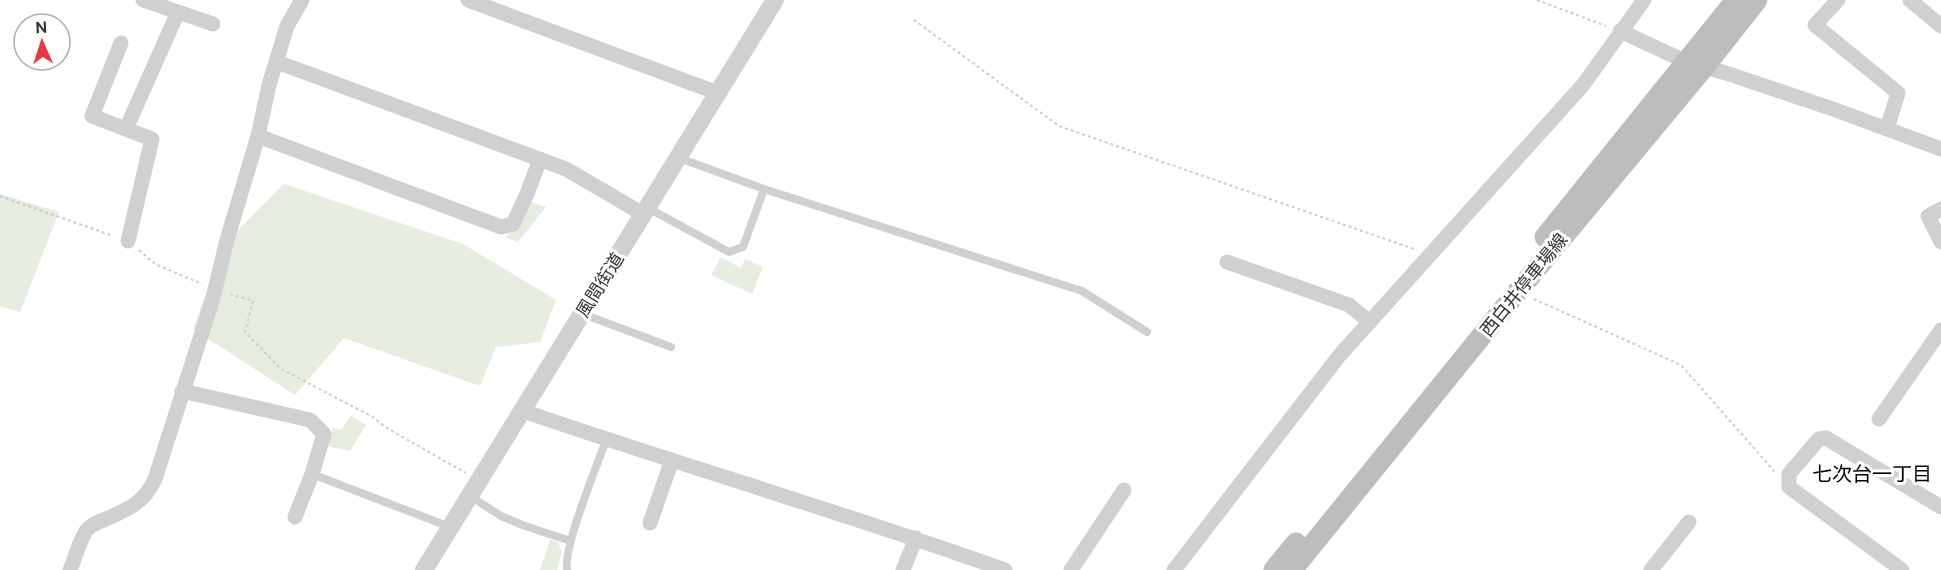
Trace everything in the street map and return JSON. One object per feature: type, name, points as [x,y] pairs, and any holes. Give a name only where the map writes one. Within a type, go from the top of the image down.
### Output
[{"type":"main road","name":"西白井停車場線","points":[[1292,570],[1518,291],[1696,64],[1736,0]]},
{"type":"main road","name":"西白井停車場線","points":[[1274,570],[1696,64],[1757,0]]},
{"type":"street","points":[[142,0],[213,24]]},
{"type":"street","points":[[70,570],[87,530],[94,524],[141,501],[149,491],[214,290],[258,136],[269,85],[287,27],[302,0]]},
{"type":"street","points":[[468,0],[718,93]]},
{"type":"street","name":"風間街道","points":[[424,570],[775,0]]},
{"type":"street","points":[[1174,570],[1339,356],[1583,84],[1644,0]]},
{"type":"street","points":[[1838,0],[1815,25],[1898,93],[1887,129]]},
{"type":"street","points":[[1910,0],[1941,26]]},
{"type":"street","points":[[126,129],[178,12]]},
{"type":"street","points":[[1620,31],[1696,64],[1941,149]]},
{"type":"street","points":[[121,43],[92,116],[152,139],[128,241]]},
{"type":"street","points":[[277,62],[540,159],[645,211]]},
{"type":"street","points":[[258,136],[501,227],[513,224],[540,159]]},
{"type":"street","points":[[1941,209],[1928,216],[1941,242]]},
{"type":"street","points":[[1227,262],[1349,305],[1370,322]]},
{"type":"street","points":[[1879,419],[1941,330]]},
{"type":"street","points":[[182,391],[310,420],[324,434],[312,474],[295,517]]},
{"type":"street","points":[[522,411],[606,440],[916,538],[1005,570]]},
{"type":"street","points":[[1902,570],[1789,488],[1789,474],[1819,439],[1826,438],[1941,507]]},
{"type":"street","points":[[650,523],[672,460]]},
{"type":"street","points":[[1071,570],[1124,490]]},
{"type":"street","points":[[1651,570],[1689,522]]},
{"type":"street","points":[[903,570],[916,538]]},
{"type":"lane","points":[[678,158],[764,189],[1082,291],[1147,332]]},
{"type":"lane","points":[[645,211],[729,252],[743,247],[764,189]]},
{"type":"lane","points":[[582,314],[671,347]]},
{"type":"lane","points":[[567,570],[566,563],[571,541],[606,440]]},
{"type":"lane","points":[[312,474],[450,527]]},
{"type":"lane","points":[[470,496],[501,516],[571,541]]},
{"type":"path","points":[[1537,0],[1620,31]]},
{"type":"path","points":[[914,20],[1059,126],[1430,255]]},
{"type":"path","points":[[0,196],[77,225],[128,241],[155,264],[214,290],[253,300],[245,332],[281,369],[373,417],[385,427],[480,480]]},
{"type":"path","points":[[1518,291],[1681,365],[1789,488]]},
{"type":"shaded area","points":[[284,184],[463,244],[556,300],[540,342],[496,347],[480,386],[344,338],[295,395],[193,329],[219,258],[242,226]]},
{"type":"shaded area","points":[[0,194],[59,212],[20,312],[0,306]]},
{"type":"shaded area","points":[[528,201],[546,207],[518,242],[505,237],[516,228]]},
{"type":"shaded area","points":[[721,257],[741,268],[745,259],[763,267],[752,294],[711,275]]},
{"type":"shaded area","points":[[351,416],[366,425],[350,451],[326,446],[333,428],[341,430]]},
{"type":"shaded area","points":[[550,540],[558,542],[562,552],[557,570],[540,570]]},
{"type":"district","name":"七次台一丁目","points":[[1872,474]]}]
